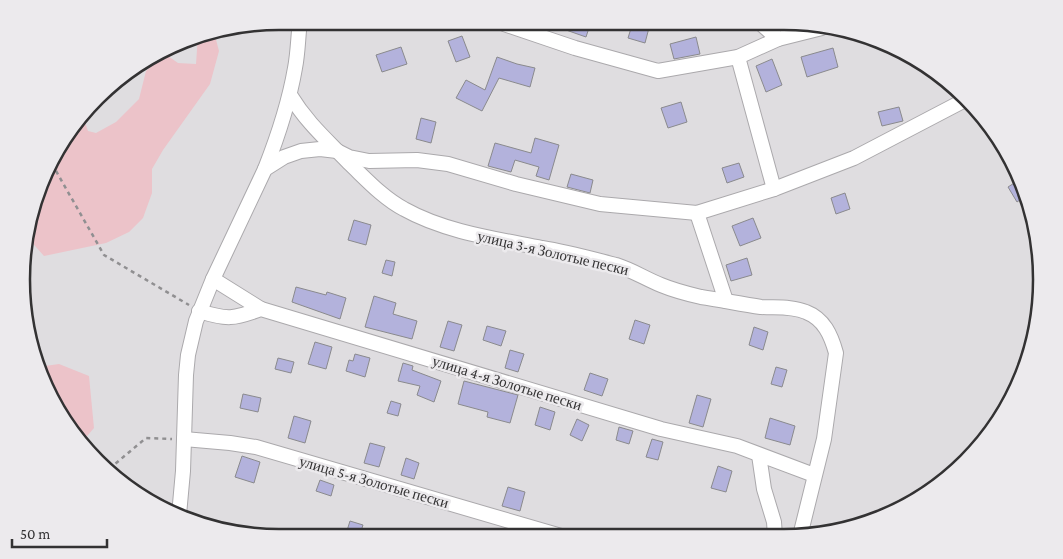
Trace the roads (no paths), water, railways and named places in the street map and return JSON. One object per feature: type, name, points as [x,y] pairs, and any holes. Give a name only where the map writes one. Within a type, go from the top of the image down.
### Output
[{"type":"street","points":[[180,508],[188,355],[192,335],[199,311],[277,139],[296,66],[299,30]]},
{"type":"street","points":[[522,30],[575,48],[658,71],[738,57],[778,39],[808,32]]},
{"type":"street","points":[[768,30],[778,39]]},
{"type":"street","points":[[738,57],[774,189]]},
{"type":"street","name":"улица 3-я Золотые пески","points":[[290,95],[307,121],[321,137],[374,187],[391,201],[421,218],[482,237],[552,250],[618,266],[676,290],[699,296],[760,306],[792,308],[806,312],[818,319],[827,329],[833,340],[836,353],[825,431],[802,528]]},
{"type":"street","points":[[265,169],[284,157],[301,151],[320,149],[337,151],[349,157],[369,161],[418,160],[448,164],[516,184],[600,204],[697,212],[774,189],[854,158],[960,103]]},
{"type":"street","points":[[697,212],[726,300]]},
{"type":"street","name":"улица 4-я Золотые пески","points":[[213,279],[261,309],[661,429],[724,443],[814,475]]},
{"type":"street","points":[[199,311],[227,317],[241,317],[261,309]]},
{"type":"street","name":"улица 5-я Золотые пески","points":[[184,439],[256,447],[537,529]]},
{"type":"street","points":[[759,454],[764,489],[774,529]]}]
